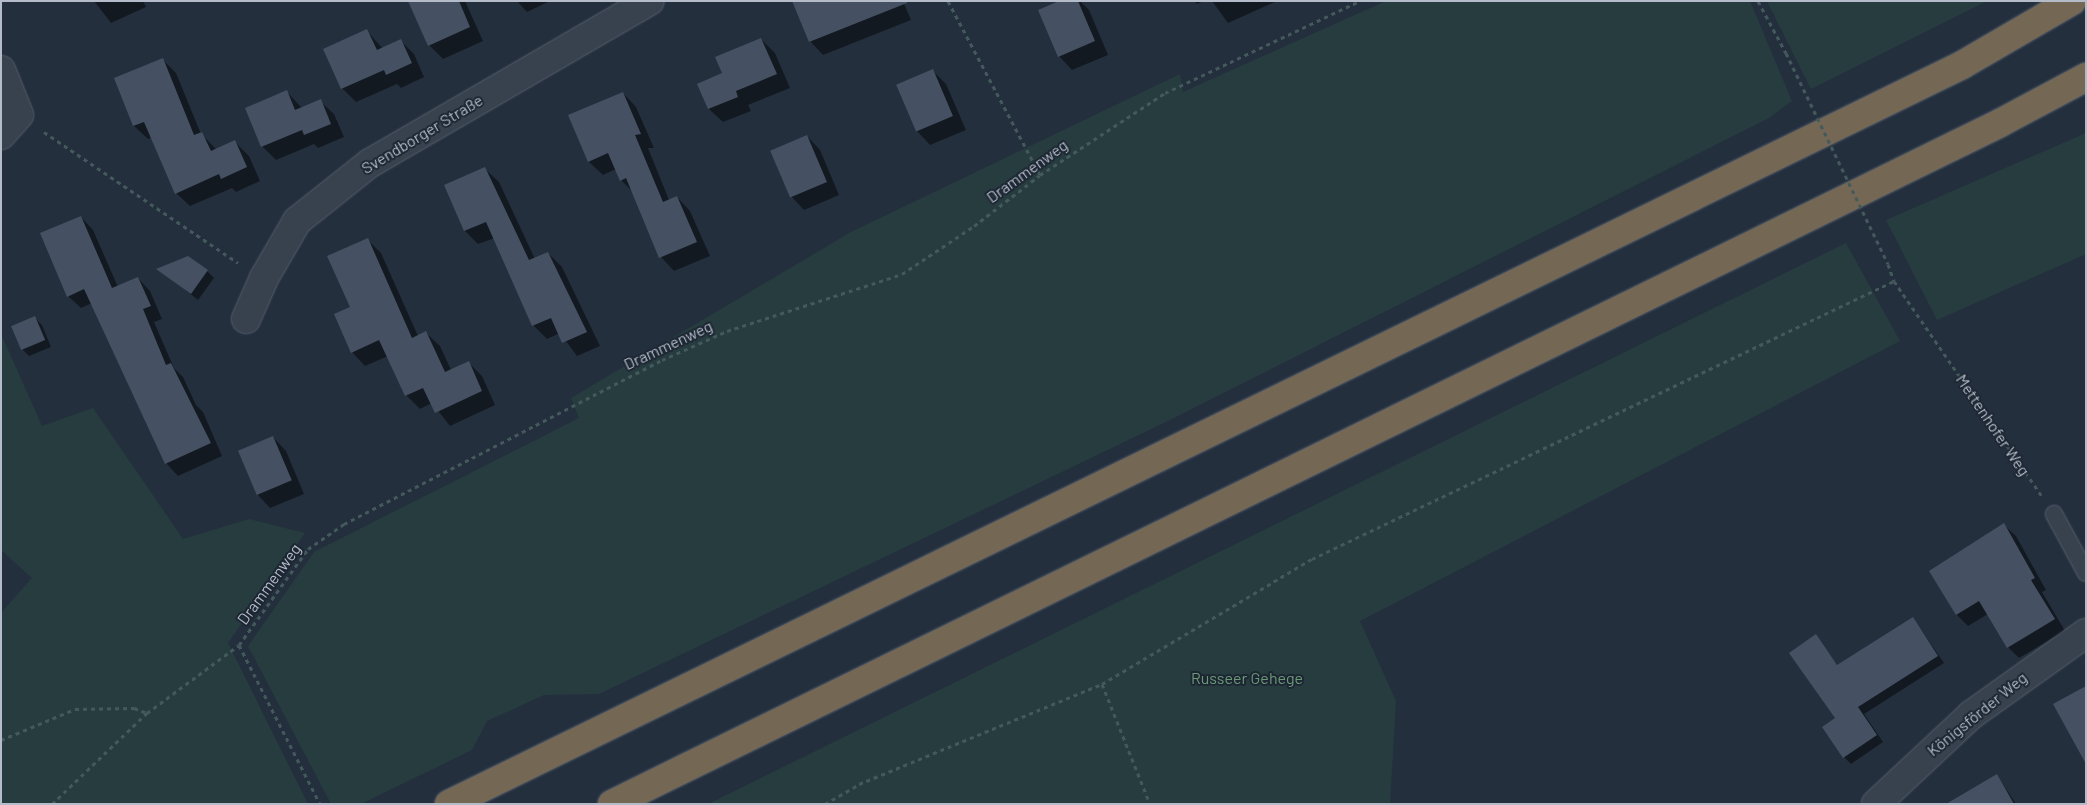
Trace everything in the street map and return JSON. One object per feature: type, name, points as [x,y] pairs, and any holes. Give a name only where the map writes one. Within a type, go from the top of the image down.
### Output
[{"type":"highway","points":[[448,804],[1962,65],[2072,1]]},
{"type":"highway","points":[[612,804],[2000,123],[2086,77]]},
{"type":"street","name":"Svendborger Straße","points":[[246,319],[264,278],[297,221],[370,163],[649,1]]},
{"type":"street","points":[[1,70],[10,125]]},
{"type":"street","name":"Königsförder Weg","points":[[1876,804],[1971,715],[2086,633]]},
{"type":"lane","points":[[2054,514],[2086,573]]},
{"type":"path","points":[[948,1],[1040,175]]},
{"type":"path","name":"Drammenweg","points":[[52,804],[147,713],[239,646],[308,549],[344,524],[662,360],[728,331],[902,274],[974,226],[1040,175],[1165,93],[1360,1]]},
{"type":"path","name":"Mettenhofer Weg","points":[[1758,1],[1786,53],[1888,264],[1894,281],[2054,514]]},
{"type":"path","points":[[10,125],[264,278]]},
{"type":"path","points":[[825,804],[858,784],[1102,684],[1312,559],[1894,281]]},
{"type":"path","points":[[239,646],[320,804]]},
{"type":"path","points":[[1102,684],[1150,804]]},
{"type":"path","points":[[1,740],[76,709],[134,708],[147,713]]},
{"type":"green space","points":[[1386,1],[1750,1],[1792,101],[1769,118],[1170,420],[599,694],[544,695],[487,721],[472,750],[361,804],[331,804],[248,646],[314,552],[579,418],[571,398],[851,232],[1180,74],[1183,92]]},
{"type":"green space","points":[[1767,1],[1987,1],[1811,89]]},
{"type":"green space","points":[[2086,133],[2086,254],[1937,320],[1886,220]]},
{"type":"green space","name":"Russeer Gehege","points":[[1846,243],[1900,341],[1360,621],[1396,701],[1390,804],[708,804]]},
{"type":"green space","points":[[1,334],[42,426],[93,408],[183,539],[249,519],[305,533],[228,643],[308,804],[1,804],[1,613],[32,578],[1,550]]},
{"type":"building","points":[[408,1],[459,1],[470,27],[428,46]]},
{"type":"building","points":[[792,1],[907,1],[907,3],[809,42]]},
{"type":"building","points":[[1059,1],[1078,1],[1095,41],[1058,57],[1038,10]]},
{"type":"building","points":[[367,29],[377,50],[401,39],[412,63],[386,75],[384,70],[341,89],[323,49]]},
{"type":"building","points":[[761,38],[777,74],[736,91],[738,97],[708,109],[697,84],[722,73],[715,57]]},
{"type":"building","points":[[163,58],[194,135],[202,132],[211,151],[235,140],[247,167],[221,179],[219,174],[175,194],[144,122],[133,126],[114,78]]},
{"type":"building","points":[[933,69],[953,116],[916,132],[896,85]]},
{"type":"building","points":[[287,90],[295,110],[321,99],[331,124],[304,135],[302,130],[261,147],[245,108]]},
{"type":"building","points":[[623,92],[641,134],[635,135],[663,202],[677,196],[697,242],[659,258],[626,178],[620,181],[608,153],[588,162],[568,115]]},
{"type":"building","points":[[807,135],[827,182],[790,198],[770,151]]},
{"type":"building","points":[[485,167],[529,260],[548,252],[587,332],[562,343],[551,318],[532,326],[486,222],[464,231],[444,185]]},
{"type":"building","points":[[81,216],[112,288],[138,277],[151,306],[143,309],[166,365],[171,363],[211,443],[165,464],[84,289],[67,297],[40,233]]},
{"type":"building","points":[[368,238],[412,338],[426,331],[445,372],[469,361],[482,391],[435,413],[423,388],[405,396],[379,340],[351,353],[334,314],[350,307],[327,256]]},
{"type":"building","points":[[188,256],[208,270],[191,294],[156,269]]},
{"type":"building","points":[[35,316],[45,340],[21,350],[11,326]]},
{"type":"building","points":[[273,436],[292,480],[257,495],[238,451]]},
{"type":"building","points":[[2004,523],[2035,578],[2031,580],[2055,619],[2007,648],[1979,601],[1956,615],[1929,571]]},
{"type":"building","points":[[1913,617],[1938,656],[1858,707],[1877,735],[1843,758],[1822,727],[1835,718],[1789,653],[1816,634],[1837,665]]},
{"type":"building","points":[[2086,686],[2086,764],[2053,704]]},
{"type":"building","points":[[1997,774],[2014,804],[1946,804]]}]
